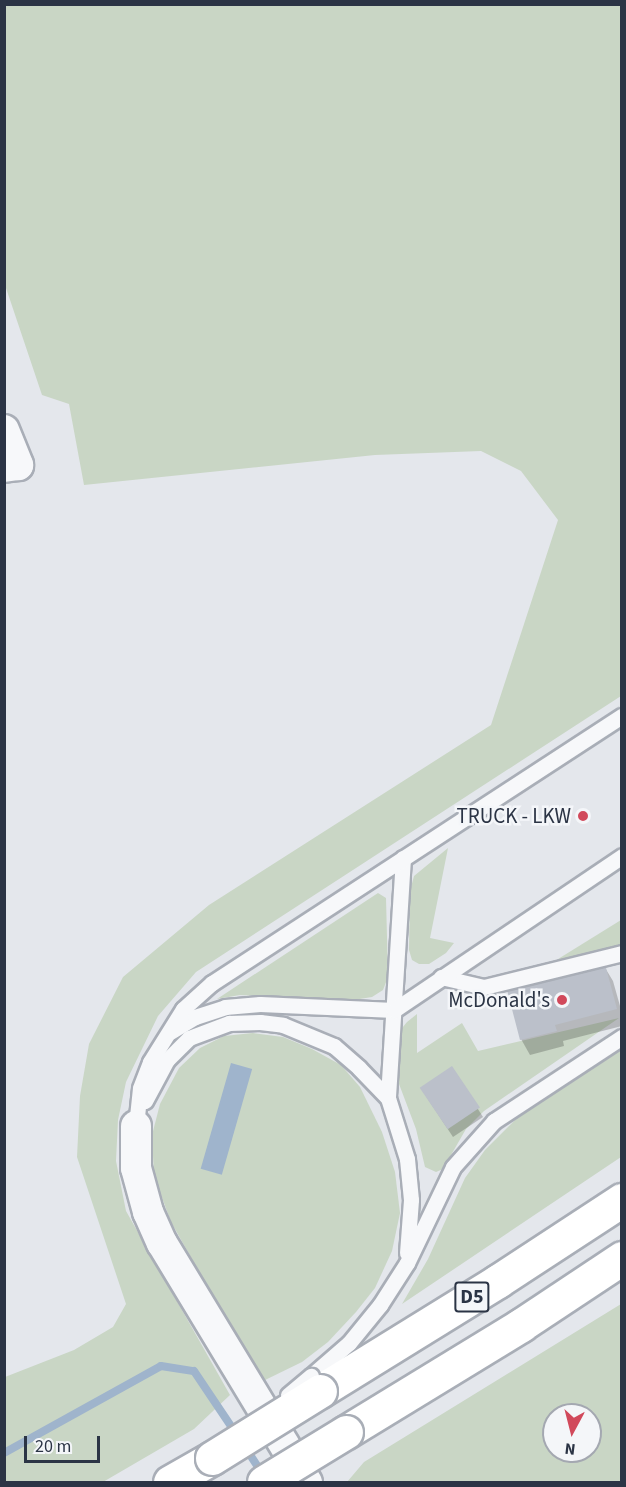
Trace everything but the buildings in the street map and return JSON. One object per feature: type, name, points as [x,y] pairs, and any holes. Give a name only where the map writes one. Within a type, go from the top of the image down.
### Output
[{"type":"highway","name":"D5","points":[[170,1482],[212,1458],[315,1383],[498,1281],[621,1200]]},
{"type":"highway","name":"D5","points":[[264,1482],[521,1325],[621,1258]]},
{"type":"street","points":[[4,430],[11,466]]},
{"type":"street","points":[[136,1126],[136,1168],[148,1212],[162,1243],[307,1482]]},
{"type":"lane","points":[[136,1126],[140,1089],[150,1062],[183,1009],[212,983],[621,716]]},
{"type":"lane","points":[[165,1035],[195,1017],[225,1007],[260,1004],[394,1010],[621,856]]},
{"type":"lane","points":[[404,858],[388,1098],[408,1169],[411,1200],[407,1263]]},
{"type":"lane","points":[[441,977],[484,987],[621,953]]},
{"type":"lane","points":[[136,1126],[149,1090],[166,1060],[189,1038],[229,1023],[283,1024],[309,1034],[334,1046],[388,1098]]},
{"type":"lane","points":[[315,1383],[361,1330],[407,1263],[453,1167],[494,1121],[621,1037]]},
{"type":"green space","points":[[5,4],[621,5],[621,696],[196,972],[158,1016],[126,1082],[118,1120],[116,1161],[126,1211],[230,1395],[194,1429],[103,1482],[4,1482],[5,1377],[74,1350],[113,1327],[126,1304],[77,1157],[80,1096],[89,1044],[123,977],[209,905],[491,725],[558,520],[521,471],[481,451],[375,455],[84,485],[69,404],[42,395],[5,285]]},
{"type":"green space","points":[[448,848],[430,938],[454,943],[446,953],[429,964],[419,964],[412,960],[409,950],[410,891],[414,876]]},
{"type":"green space","points":[[378,893],[386,898],[388,977],[383,990],[372,997],[347,1001],[240,995],[217,999]]},
{"type":"green space","points":[[621,920],[621,947],[550,964]]},
{"type":"green space","points":[[417,1014],[417,1053],[462,1023],[478,1051],[619,1018],[484,1111],[466,1129],[443,1169],[436,1172],[425,1167],[416,1129],[399,1084],[396,1067],[398,1033]]},
{"type":"green space","points":[[253,1033],[283,1037],[312,1049],[341,1065],[360,1087],[382,1132],[395,1172],[400,1213],[392,1251],[375,1288],[356,1312],[328,1342],[302,1362],[261,1382],[171,1222],[154,1176],[152,1135],[160,1104],[179,1068],[200,1048],[224,1036]]},
{"type":"green space","points":[[621,1049],[621,1157],[402,1304],[428,1259],[465,1178],[485,1150],[518,1117]]},
{"type":"green space","points":[[621,1304],[621,1482],[347,1482],[364,1462]]},
{"type":"water","points":[[231,1063],[252,1069],[222,1175],[201,1169]]},
{"type":"waterway","points":[[4,1453],[161,1366],[194,1371],[237,1435]]},
{"type":"waterway","points":[[245,1447],[263,1475]]},
{"type":"place","name":"TRUCK - LKW","points":[[583,816]]},
{"type":"place","name":"McDonald's","points":[[562,1000]]}]
